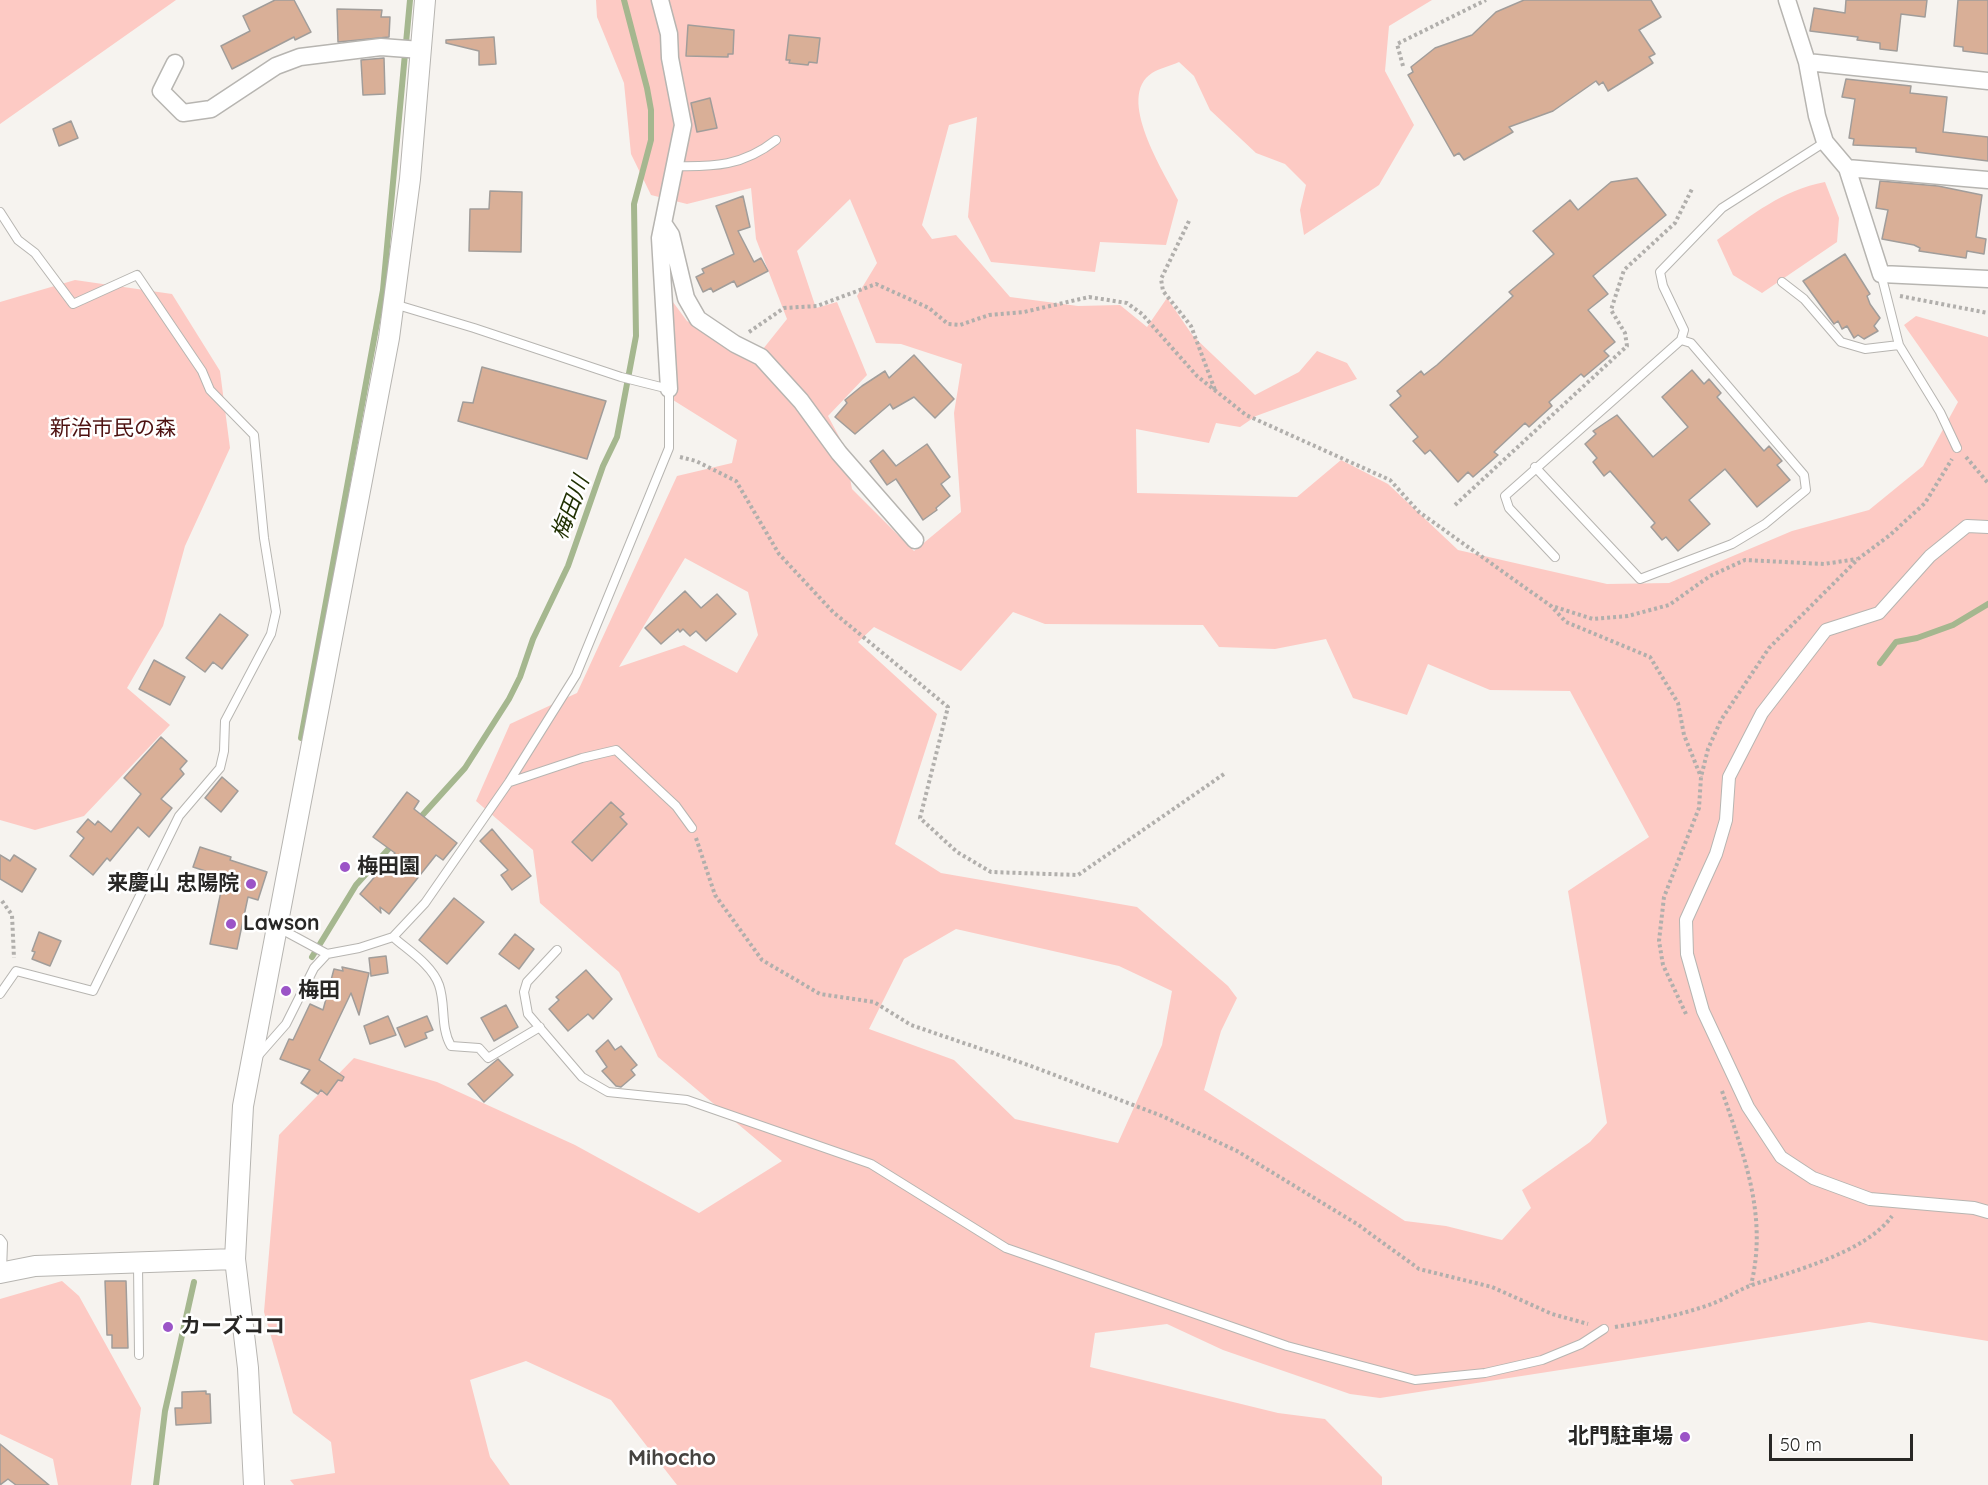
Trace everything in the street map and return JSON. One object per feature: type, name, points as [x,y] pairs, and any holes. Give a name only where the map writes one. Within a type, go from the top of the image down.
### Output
[{"type":"street","points":[[254,1485],[248,1368],[235,1258],[243,1106],[279,928],[394,304],[410,179],[410,49],[424,0]]},
{"type":"street","points":[[660,0],[669,34],[670,58],[682,125],[660,238],[669,389]]},
{"type":"street","points":[[1787,0],[1807,62],[1817,116],[1825,142],[1847,168],[1881,274],[1988,279]]},
{"type":"street","points":[[175,63],[160,91],[183,114],[211,109],[276,66],[300,57],[341,50],[410,49]]},
{"type":"street","points":[[1807,62],[1988,81]]},
{"type":"street","points":[[1847,168],[1988,180]]},
{"type":"street","points":[[663,224],[671,235],[686,298],[698,319],[735,344],[761,357],[801,401],[839,453],[915,540]]},
{"type":"street","points":[[1988,527],[1967,526],[1930,556],[1880,613],[1826,630],[1762,713],[1729,777],[1726,820],[1716,854],[1686,920],[1687,954],[1703,1011],[1748,1107],[1781,1157],[1813,1178],[1870,1199],[1974,1208],[1988,1212]]},
{"type":"street","points":[[1,1272],[34,1266],[138,1264],[235,1258]]},
{"type":"lane","points":[[673,166],[714,167],[756,156],[776,140]]},
{"type":"lane","points":[[1555,557],[1509,508],[1505,496],[1680,340],[1684,330],[1663,286],[1660,272],[1722,207],[1825,142]]},
{"type":"lane","points":[[0,212],[18,240],[35,254],[73,304],[137,275],[202,370],[210,390],[254,435],[264,538],[276,612],[271,634],[225,721],[224,751],[220,768],[179,816],[93,991],[16,971],[0,994]]},
{"type":"lane","points":[[1881,274],[1899,345],[1940,412],[1957,447]]},
{"type":"lane","points":[[1782,282],[1804,299],[1841,342],[1865,349],[1899,345]]},
{"type":"lane","points":[[279,928],[326,953],[359,948],[393,937],[425,903],[509,782],[576,675],[667,454],[669,389],[621,377],[394,304]]},
{"type":"lane","points":[[1535,467],[1640,579],[1732,544],[1765,524],[1806,490],[1804,475],[1691,344],[1680,340]]},
{"type":"lane","points":[[509,782],[582,758],[616,750],[676,806],[692,828]]},
{"type":"lane","points":[[393,937],[431,970],[439,986],[446,1037],[451,1046],[479,1048],[488,1058],[540,1027]]},
{"type":"lane","points":[[557,950],[527,982],[524,992],[528,1014],[582,1077],[608,1092],[687,1100],[819,1144],[871,1164],[1006,1248],[1119,1285],[1212,1321],[1333,1359],[1415,1380],[1473,1374],[1542,1360],[1581,1344],[1604,1329]]},
{"type":"lane","points":[[251,1064],[286,1024],[314,968],[326,953]]},
{"type":"lane","points":[[0,1239],[3,1243],[1,1272]]},
{"type":"lane","points":[[138,1264],[140,1355]]},
{"type":"path","points":[[1403,66],[1397,44],[1486,0]]},
{"type":"path","points":[[1455,505],[1627,346],[1625,333],[1611,310],[1624,270],[1675,223],[1692,189]]},
{"type":"path","points":[[1189,221],[1161,279],[1163,291],[1191,326],[1206,359],[1215,391]]},
{"type":"path","points":[[760,324],[784,308],[817,306],[876,284],[929,308],[948,324],[960,326],[989,315],[1024,312],[1089,297],[1127,303],[1142,314],[1178,357],[1215,391],[1246,415],[1390,480],[1419,512],[1551,606],[1566,622],[1650,657],[1678,703],[1684,735],[1701,777]]},
{"type":"path","points":[[1886,294],[1988,313]]},
{"type":"path","points":[[1688,1019],[1663,965],[1659,941],[1664,897],[1699,808],[1701,777],[1708,749],[1721,720],[1769,648],[1858,559],[1890,535],[1925,503],[1942,478],[1957,447],[1988,483]]},
{"type":"path","points":[[667,454],[696,460],[736,481],[779,554],[825,604],[948,707],[920,818],[957,852],[991,872],[1078,875],[1224,774]]},
{"type":"path","points":[[1551,606],[1593,619],[1628,616],[1669,605],[1710,576],[1744,560],[1824,564],[1858,559]]},
{"type":"path","points":[[692,828],[715,895],[762,960],[820,994],[874,1002],[911,1025],[1031,1066],[1162,1116],[1237,1151],[1357,1224],[1419,1269],[1492,1287],[1552,1314],[1604,1329],[1663,1318],[1707,1306],[1751,1286],[1802,1271],[1856,1245],[1888,1221]]},
{"type":"path","points":[[2,901],[12,915],[16,971]]},
{"type":"path","points":[[1721,1088],[1756,1200],[1756,1263],[1751,1286]]},
{"type":"green space","points":[[0,0],[176,0],[0,124]]},
{"type":"green space","points":[[596,0],[1432,0],[1389,26],[1385,71],[1414,125],[1379,185],[1304,235],[1300,210],[1306,185],[1285,164],[1256,153],[1210,110],[1194,76],[1179,62],[1152,73],[1142,84],[1138,99],[1146,135],[1178,200],[1166,245],[1100,242],[1095,272],[991,262],[968,217],[977,117],[949,125],[922,225],[932,239],[956,235],[1010,297],[1078,306],[1120,305],[1147,327],[1167,298],[1193,336],[1255,395],[1299,372],[1317,351],[1347,363],[1357,379],[1256,416],[1240,427],[1216,423],[1209,443],[1136,429],[1137,493],[1297,497],[1341,460],[1388,484],[1458,550],[1607,584],[1669,583],[1792,531],[1869,510],[1923,466],[1958,402],[1904,325],[1916,316],[1988,337],[1988,1341],[1869,1322],[1380,1398],[1350,1394],[1223,1350],[1167,1324],[1095,1333],[1090,1367],[1278,1413],[1325,1419],[1382,1477],[1382,1485],[677,1485],[611,1400],[526,1361],[470,1380],[490,1457],[510,1485],[294,1485],[290,1480],[335,1473],[331,1442],[293,1413],[264,1312],[279,1135],[354,1058],[437,1082],[575,1145],[699,1213],[782,1161],[658,1057],[619,972],[540,903],[533,850],[476,801],[510,724],[577,693],[677,476],[732,463],[737,440],[673,400],[670,298],[687,321],[755,359],[787,319],[756,239],[751,188],[687,204],[651,195],[631,154],[624,83],[597,17]],"holes":[[[850,199],[877,263],[857,296],[876,343],[901,344],[962,364],[954,413],[961,512],[914,551],[852,489],[844,446],[828,416],[867,375],[837,302],[816,308],[797,251]],[[685,558],[748,592],[758,635],[737,673],[684,645],[619,667]],[[1013,612],[1045,624],[1203,625],[1219,647],[1275,649],[1326,639],[1353,698],[1407,715],[1428,664],[1490,690],[1570,691],[1649,837],[1568,891],[1607,1123],[1590,1142],[1522,1190],[1531,1208],[1502,1240],[1446,1226],[1405,1221],[1204,1090],[1221,1031],[1237,998],[1228,986],[1137,907],[941,873],[895,844],[937,714],[858,642],[874,627],[961,671]],[[956,929],[1119,966],[1172,991],[1162,1045],[1118,1143],[1015,1119],[954,1060],[869,1029],[904,959]]]},
{"type":"green space","points":[[1825,182],[1839,218],[1837,242],[1762,293],[1733,275],[1717,240],[1781,197]]},
{"type":"green space","name":"新治市民の森","points":[[75,280],[172,294],[220,371],[230,448],[185,546],[163,626],[127,688],[170,725],[84,816],[35,830],[0,820],[0,302]]},
{"type":"green space","points":[[62,1281],[79,1296],[141,1408],[131,1485],[58,1485],[53,1459],[0,1434],[0,1299]]},
{"type":"building","points":[[275,0],[294,0],[311,32],[295,40],[294,37],[232,69],[221,46],[250,31],[243,16]]},
{"type":"building","points":[[1524,0],[1651,0],[1661,17],[1639,30],[1655,54],[1649,57],[1653,63],[1608,91],[1603,82],[1599,85],[1596,81],[1553,111],[1509,127],[1513,132],[1464,160],[1459,153],[1454,156],[1408,75],[1413,72],[1411,67],[1435,48],[1472,35],[1496,12]]},
{"type":"building","points":[[1846,0],[1927,0],[1925,17],[1901,14],[1897,51],[1880,49],[1880,43],[1857,40],[1858,37],[1810,31],[1814,8],[1845,13]]},
{"type":"building","points":[[1958,0],[1988,0],[1988,54],[1963,51],[1963,47],[1954,46]]},
{"type":"building","points":[[337,9],[382,10],[381,17],[390,17],[389,37],[338,42]]},
{"type":"building","points":[[688,25],[734,30],[733,54],[728,54],[728,57],[686,56]]},
{"type":"building","points":[[789,35],[820,38],[817,63],[809,62],[808,65],[789,63],[790,60],[786,60]]},
{"type":"building","points":[[494,37],[496,64],[479,65],[479,51],[446,43],[446,40]]},
{"type":"building","points":[[384,58],[385,94],[363,95],[361,60]]},
{"type":"building","points":[[1846,79],[1911,86],[1910,93],[1947,97],[1943,132],[1988,137],[1988,161],[1916,152],[1916,148],[1853,145],[1854,139],[1849,138],[1855,99],[1842,97]]},
{"type":"building","points":[[710,98],[717,128],[697,132],[691,103]]},
{"type":"building","points":[[71,121],[78,138],[59,146],[53,129]]},
{"type":"building","points":[[1637,178],[1666,215],[1593,276],[1608,294],[1588,310],[1615,342],[1604,351],[1609,356],[1584,377],[1581,374],[1549,402],[1552,406],[1529,427],[1525,423],[1494,452],[1498,455],[1473,477],[1468,472],[1458,482],[1430,450],[1425,454],[1413,441],[1418,437],[1390,405],[1401,396],[1397,391],[1421,371],[1424,375],[1437,365],[1513,296],[1509,292],[1554,254],[1533,231],[1570,200],[1578,210],[1611,182]]},
{"type":"building","points":[[1880,181],[1938,186],[1982,195],[1976,237],[1986,239],[1984,254],[1967,251],[1966,258],[1919,251],[1920,248],[1914,245],[1882,239],[1888,210],[1876,208]]},
{"type":"building","points":[[490,191],[522,192],[521,252],[469,251],[470,209],[489,209]]},
{"type":"building","points":[[743,196],[750,227],[738,231],[754,262],[761,258],[768,271],[737,287],[734,281],[713,292],[711,288],[703,292],[696,277],[704,273],[702,269],[734,254],[716,206]]},
{"type":"building","points":[[1845,254],[1870,294],[1867,296],[1870,304],[1880,318],[1874,326],[1878,331],[1864,339],[1858,335],[1854,338],[1847,326],[1842,329],[1838,321],[1834,324],[1803,281]]},
{"type":"building","points":[[914,355],[954,399],[935,418],[914,397],[893,409],[890,404],[855,434],[835,417],[847,403],[845,400],[862,386],[885,371],[889,378]]},
{"type":"building","points":[[482,367],[606,401],[587,459],[458,421],[463,402],[473,403]]},
{"type":"building","points":[[1692,370],[1704,384],[1709,379],[1721,393],[1717,397],[1764,451],[1769,446],[1782,461],[1777,465],[1790,480],[1757,507],[1725,469],[1689,500],[1710,524],[1678,551],[1666,537],[1662,540],[1651,527],[1655,523],[1610,471],[1604,476],[1593,462],[1597,458],[1585,444],[1596,434],[1593,431],[1617,415],[1653,457],[1688,427],[1662,397]]},
{"type":"building","points":[[927,444],[950,477],[941,484],[950,496],[936,508],[937,510],[923,520],[896,479],[887,485],[870,461],[883,450],[896,466]]},
{"type":"building","points":[[685,591],[701,608],[717,594],[736,614],[706,641],[696,631],[690,636],[683,629],[680,632],[678,629],[661,644],[645,628]]},
{"type":"building","points":[[220,614],[248,635],[222,669],[213,662],[205,672],[186,658]]},
{"type":"building","points":[[154,660],[185,677],[170,705],[139,689]]},
{"type":"building","points":[[161,737],[187,761],[180,769],[184,774],[161,799],[172,808],[149,837],[138,827],[110,861],[107,858],[93,875],[70,856],[84,838],[77,832],[88,819],[95,825],[98,821],[111,832],[141,794],[124,778]]},
{"type":"building","points":[[222,777],[238,791],[221,812],[205,798]]},
{"type":"building","points":[[407,792],[419,801],[414,809],[457,843],[443,860],[436,855],[389,914],[380,907],[381,913],[360,894],[395,853],[373,837]]},
{"type":"building","points":[[611,802],[624,814],[620,817],[627,824],[592,861],[572,842]]},
{"type":"building","points":[[492,829],[531,876],[512,890],[501,875],[508,870],[480,841]]},
{"type":"building","points":[[200,847],[267,872],[258,900],[248,897],[237,949],[210,944],[224,877],[193,867]]},
{"type":"building","points":[[0,855],[10,861],[14,855],[36,869],[22,892],[0,879]]},
{"type":"building","points":[[454,898],[484,922],[447,964],[419,940]]},
{"type":"building","points":[[39,932],[61,941],[50,966],[32,959],[35,952],[32,951]]},
{"type":"building","points":[[515,934],[534,949],[519,969],[499,954]]},
{"type":"building","points":[[386,956],[388,973],[371,976],[369,958]]},
{"type":"building","points":[[342,967],[369,973],[359,1015],[351,993],[319,1060],[344,1077],[342,1081],[338,1080],[327,1095],[321,1090],[318,1094],[301,1083],[310,1070],[280,1059],[289,1039],[293,1040],[310,1004],[323,1010],[334,969],[343,971]]},
{"type":"building","points":[[586,970],[612,999],[593,1019],[588,1014],[568,1031],[549,1009],[559,1000],[556,997]]},
{"type":"building","points":[[506,1005],[518,1027],[494,1041],[481,1018]]},
{"type":"building","points":[[388,1016],[396,1035],[370,1044],[364,1026]]},
{"type":"building","points":[[427,1016],[433,1030],[425,1033],[427,1038],[405,1047],[397,1028]]},
{"type":"building","points":[[608,1040],[615,1050],[621,1046],[637,1065],[631,1070],[635,1075],[621,1087],[616,1086],[602,1071],[607,1067],[596,1051]]},
{"type":"building","points":[[498,1059],[513,1075],[484,1102],[468,1084]]},
{"type":"building","points":[[105,1281],[126,1281],[128,1348],[112,1348],[112,1335],[107,1335]]},
{"type":"building","points":[[206,1391],[206,1394],[210,1394],[211,1423],[176,1425],[175,1408],[182,1408],[182,1392]]},
{"type":"building","points":[[0,1444],[49,1485],[16,1485],[8,1479],[0,1485]]},
{"type":"waterway","points":[[301,738],[383,290],[410,0]]},
{"type":"waterway","name":"梅田川","points":[[418,820],[465,768],[509,699],[520,677],[533,639],[568,566],[603,466],[617,437],[636,336],[634,204],[651,140],[651,110],[647,88],[624,0]]},
{"type":"waterway","points":[[1880,663],[1896,642],[1917,638],[1953,625],[1988,604]]},
{"type":"waterway","name":"梅田川","points":[[312,957],[356,885],[393,844]]},
{"type":"waterway","points":[[156,1485],[165,1411],[194,1282]]},
{"type":"place","name":"梅田園","points":[[345,867]]},
{"type":"place","name":"来慶山 忠陽院","points":[[251,884]]},
{"type":"place","name":"Lawson","points":[[231,924]]},
{"type":"place","name":"梅田","points":[[286,991]]},
{"type":"place","name":"カーズココ","points":[[168,1327]]},
{"type":"place","name":"北門駐車場","points":[[1685,1437]]},
{"type":"district","name":"Mihocho","points":[[672,1458]]}]
